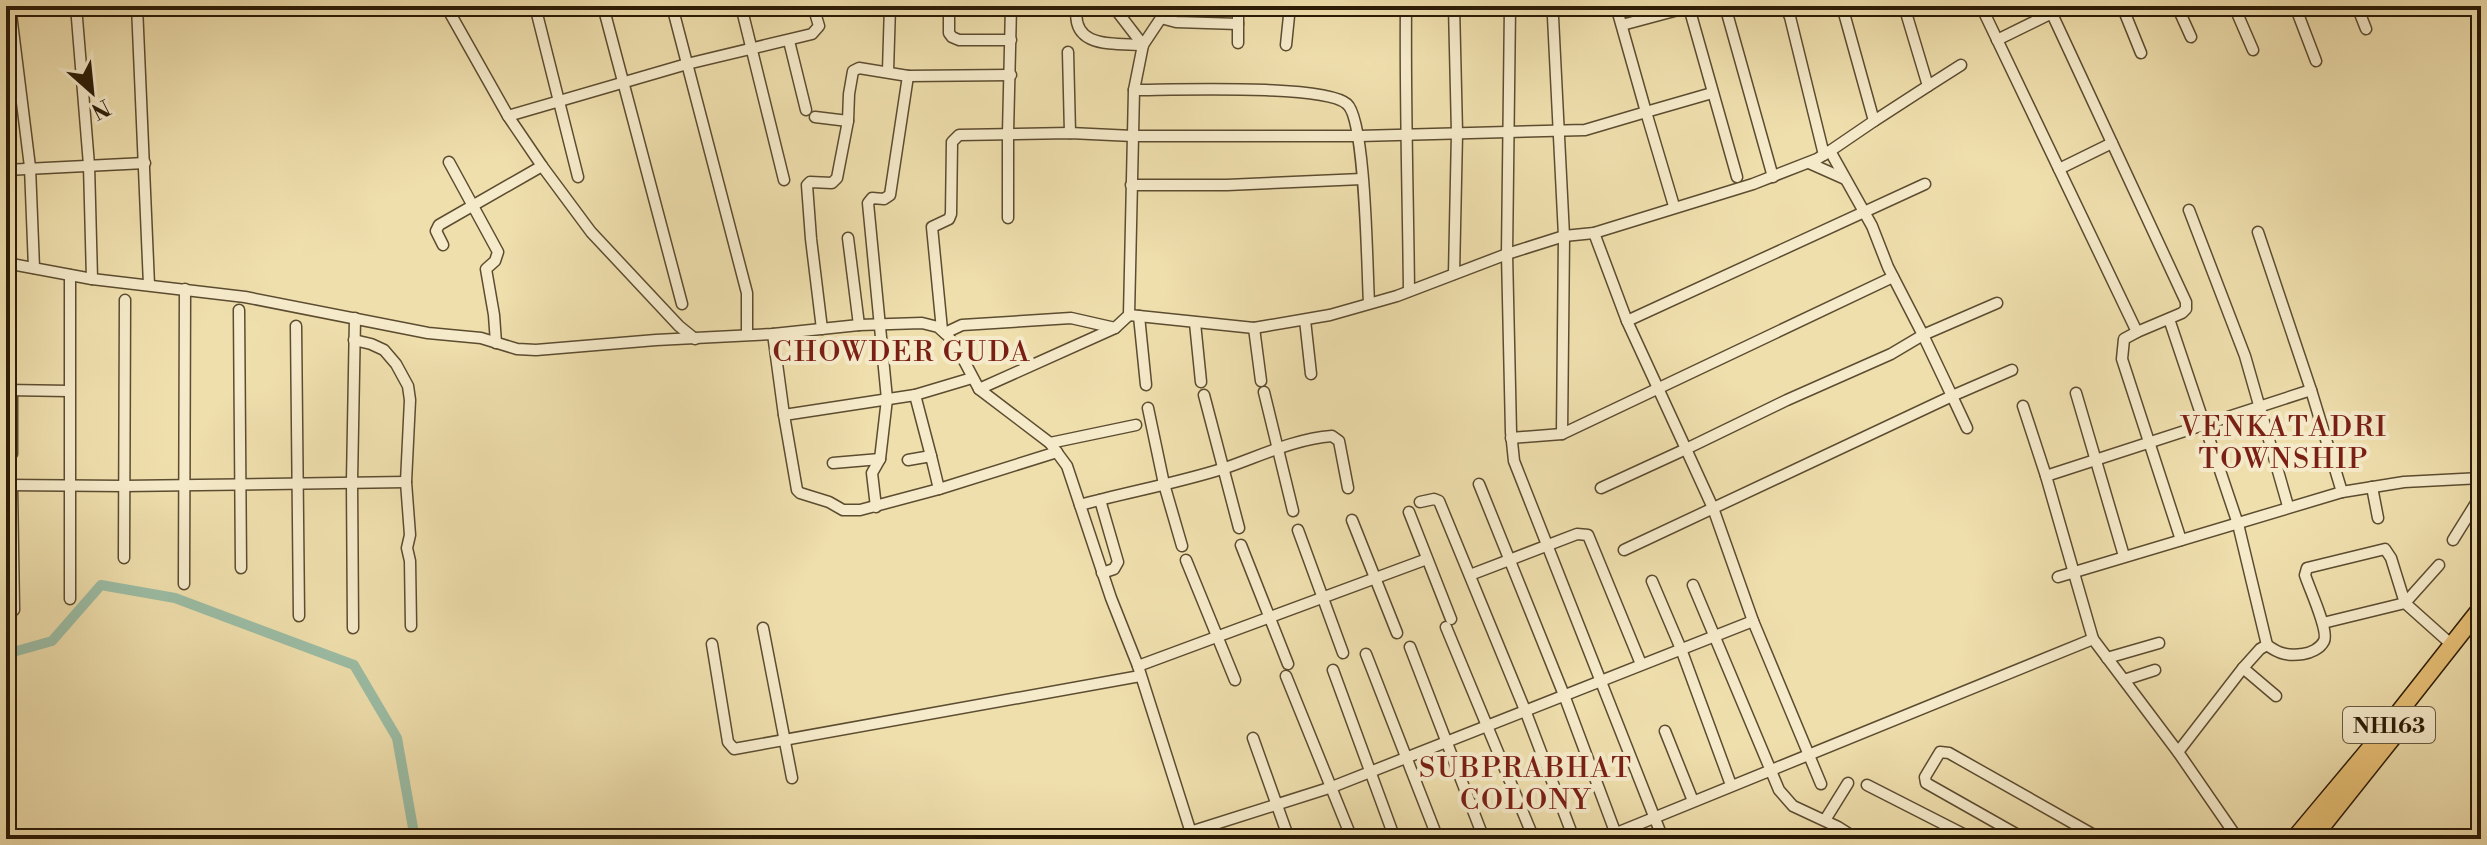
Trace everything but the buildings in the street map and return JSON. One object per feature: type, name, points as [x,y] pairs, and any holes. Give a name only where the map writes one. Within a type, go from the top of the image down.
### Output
[{"type":"highway","name":"NH163","points":[[2294,839],[2481,608]]},
{"type":"highway","name":"NH163","points":[[2312,839],[2481,624]]},
{"type":"street","points":[[32,6],[8,7],[30,167],[34,268]]},
{"type":"street","points":[[76,6],[89,165],[92,279]]},
{"type":"street","points":[[137,6],[149,285]]},
{"type":"street","points":[[446,6],[508,116],[591,232],[679,326],[695,339]]},
{"type":"street","points":[[535,6],[578,177]]},
{"type":"street","points":[[603,6],[682,304]]},
{"type":"street","points":[[672,6],[747,293],[747,334]]},
{"type":"street","points":[[741,6],[784,180]]},
{"type":"street","points":[[508,116],[687,64],[812,34],[819,26],[813,6]]},
{"type":"street","points":[[888,71],[890,6]]},
{"type":"street","points":[[949,6],[949,33],[952,37],[959,40],[1011,40]]},
{"type":"street","points":[[1008,218],[1011,6]]},
{"type":"street","points":[[1077,6],[1075,15],[1085,38],[1143,45]]},
{"type":"street","points":[[1113,6],[1143,45]]},
{"type":"street","points":[[1146,385],[1134,315],[1131,185],[1134,90],[1143,45],[1169,6]]},
{"type":"street","points":[[1238,6],[1238,43]]},
{"type":"street","points":[[1286,45],[1290,6]]},
{"type":"street","points":[[1406,6],[1409,291]]},
{"type":"street","points":[[1454,6],[1457,133],[1454,274]]},
{"type":"street","points":[[1510,6],[1507,254],[1511,438],[1515,465],[1663,839]]},
{"type":"street","points":[[1554,6],[1564,236],[1562,434]]},
{"type":"street","points":[[1616,6],[1674,206]]},
{"type":"street","points":[[1725,6],[1773,177]]},
{"type":"street","points":[[1785,6],[1827,153],[1864,211],[1967,428]]},
{"type":"street","points":[[1842,6],[1874,121]]},
{"type":"street","points":[[1904,6],[1928,86]]},
{"type":"street","points":[[1981,6],[2137,332]]},
{"type":"street","points":[[2122,6],[2141,53]]},
{"type":"street","points":[[2177,6],[2191,37]]},
{"type":"street","points":[[2234,6],[2253,50]]},
{"type":"street","points":[[2295,6],[2316,61]]},
{"type":"street","points":[[2357,6],[2366,29]]},
{"type":"street","points":[[1622,25],[1692,8],[1712,93],[1737,177]]},
{"type":"street","points":[[1997,40],[2052,13],[2186,302],[2186,309],[2124,339],[2122,359],[2181,540]]},
{"type":"street","points":[[1161,18],[1176,22],[1238,24]]},
{"type":"street","points":[[789,41],[811,114],[848,121]]},
{"type":"street","points":[[1068,52],[1070,133]]},
{"type":"street","points":[[979,389],[1115,328],[1134,315],[1254,328],[1305,320],[1409,291],[1564,236],[1594,233],[1773,177],[1827,153],[1961,65]]},
{"type":"street","points":[[822,329],[807,185],[810,182],[832,183],[837,178],[848,121],[853,71],[859,68],[908,76],[1011,75]]},
{"type":"street","points":[[876,507],[872,473],[880,459],[887,399],[868,203],[872,198],[884,199],[890,195],[908,76]]},
{"type":"street","points":[[1134,90],[1286,90],[1320,94],[1346,102],[1353,112],[1359,136],[1369,303]]},
{"type":"street","points":[[1712,93],[1585,130],[1359,136],[959,135],[953,140],[951,214],[946,221],[932,227],[944,332],[961,355],[979,389],[1054,447],[1067,466],[1102,573],[1139,671],[1192,836],[1332,787],[1753,621]]},
{"type":"street","points":[[2059,169],[2112,143]]},
{"type":"street","points":[[449,162],[498,252],[495,261],[486,269],[496,343]]},
{"type":"street","points":[[6,170],[145,163]]},
{"type":"street","points":[[1809,163],[1846,180]]},
{"type":"street","points":[[443,245],[437,228],[542,166]]},
{"type":"street","points":[[1131,185],[1227,185],[1362,179]]},
{"type":"street","points":[[1627,321],[1925,184]]},
{"type":"street","points":[[2189,210],[2245,356],[2288,506]]},
{"type":"street","points":[[2258,232],[2342,492]]},
{"type":"street","points":[[1594,233],[1627,321],[1713,508],[1753,621],[1821,784]]},
{"type":"street","points":[[848,238],[859,325]]},
{"type":"street","points":[[6,263],[92,279],[245,297],[428,333],[481,338],[536,350],[859,325],[922,323],[944,332],[962,325],[1071,318],[1115,328]]},
{"type":"street","points":[[70,275],[70,599]]},
{"type":"street","points":[[1511,438],[1562,434],[1893,277]]},
{"type":"street","points":[[184,584],[185,289]]},
{"type":"street","points":[[124,558],[125,300]]},
{"type":"street","points":[[1601,488],[1997,303]]},
{"type":"street","points":[[239,310],[241,568]]},
{"type":"street","points":[[353,628],[355,318]]},
{"type":"street","points":[[2169,319],[2238,524],[2267,645],[2283,655],[2317,649],[2325,637],[2305,571],[2307,568],[2385,549],[2405,603],[2452,645]]},
{"type":"street","points":[[1305,320],[1311,374]]},
{"type":"street","points":[[1195,323],[1201,382]]},
{"type":"street","points":[[296,326],[299,616]]},
{"type":"street","points":[[1254,328],[1262,386],[1293,511]]},
{"type":"street","points":[[773,334],[794,477],[800,493],[843,510],[876,507],[939,489],[1054,447],[1136,425]]},
{"type":"street","points":[[354,340],[384,350],[408,386],[406,482],[411,626]]},
{"type":"street","points":[[1624,550],[2012,370]]},
{"type":"street","points":[[784,415],[915,395],[972,378]]},
{"type":"street","points":[[12,454],[9,390],[69,391]]},
{"type":"street","points":[[2046,476],[2311,390]]},
{"type":"street","points":[[2076,393],[2124,556]]},
{"type":"street","points":[[915,395],[939,489]]},
{"type":"street","points":[[1204,395],[1239,528]]},
{"type":"street","points":[[2023,406],[2093,639],[2178,752],[2238,839]]},
{"type":"street","points":[[1148,408],[1164,484],[1182,546]]},
{"type":"street","points":[[1080,505],[1223,468],[1318,437],[1332,436],[1337,438],[1348,488]]},
{"type":"street","points":[[908,460],[931,456]]},
{"type":"street","points":[[833,463],[880,459]]},
{"type":"street","points":[[2058,577],[2342,492],[2404,482],[2481,478]]},
{"type":"street","points":[[14,610],[9,485],[406,482]]},
{"type":"street","points":[[1479,484],[1617,836]]},
{"type":"street","points":[[2372,487],[2378,518]]},
{"type":"street","points":[[2453,540],[2481,495]]},
{"type":"street","points":[[1100,500],[1118,562],[1114,569],[1102,573]]},
{"type":"street","points":[[1420,502],[1439,501],[1574,839]]},
{"type":"street","points":[[1409,512],[1487,726],[1534,839]]},
{"type":"street","points":[[1352,520],[1397,633]]},
{"type":"street","points":[[1298,530],[1343,653]]},
{"type":"street","points":[[1470,575],[1577,534],[1588,535],[1641,664]]},
{"type":"street","points":[[1241,545],[1352,839]]},
{"type":"street","points":[[712,644],[728,742],[731,748],[739,749],[1139,671],[1217,636],[1427,559]]},
{"type":"street","points":[[1186,560],[1235,680]]},
{"type":"street","points":[[2323,623],[2405,603],[2439,565]]},
{"type":"street","points":[[1652,581],[1681,649],[1731,785]]},
{"type":"street","points":[[1693,585],[1770,770],[1786,800],[1857,839]]},
{"type":"street","points":[[763,628],[792,778]]},
{"type":"street","points":[[1602,839],[1617,836],[1731,785],[2093,639]]},
{"type":"street","points":[[2107,658],[2159,643]]},
{"type":"street","points":[[2178,752],[2243,668],[2267,645]]},
{"type":"street","points":[[1410,647],[1484,839]]},
{"type":"street","points":[[1366,654],[1438,839]]},
{"type":"street","points":[[2243,668],[2276,696]]},
{"type":"street","points":[[1333,670],[1395,839]]},
{"type":"street","points":[[2124,680],[2155,670]]},
{"type":"street","points":[[1665,731],[1693,801]]},
{"type":"street","points":[[1253,738],[1289,839]]},
{"type":"street","points":[[2025,839],[1926,783],[1925,777],[1940,752],[1949,753],[2101,839]]},
{"type":"street","points":[[1825,820],[1848,783]]},
{"type":"street","points":[[1867,785],[1972,839]]},
{"type":"waterway","points":[[6,654],[52,641],[101,585],[175,598],[354,665],[397,738],[415,839]]},
{"type":"district","name":"CHOWDER GUDA","points":[[902,351]]},
{"type":"district","name":"VENKATADRI TOWNSHIP","points":[[2284,442]]},
{"type":"district","name":"SUBPRABHAT COLONY","points":[[1526,783]]}]
